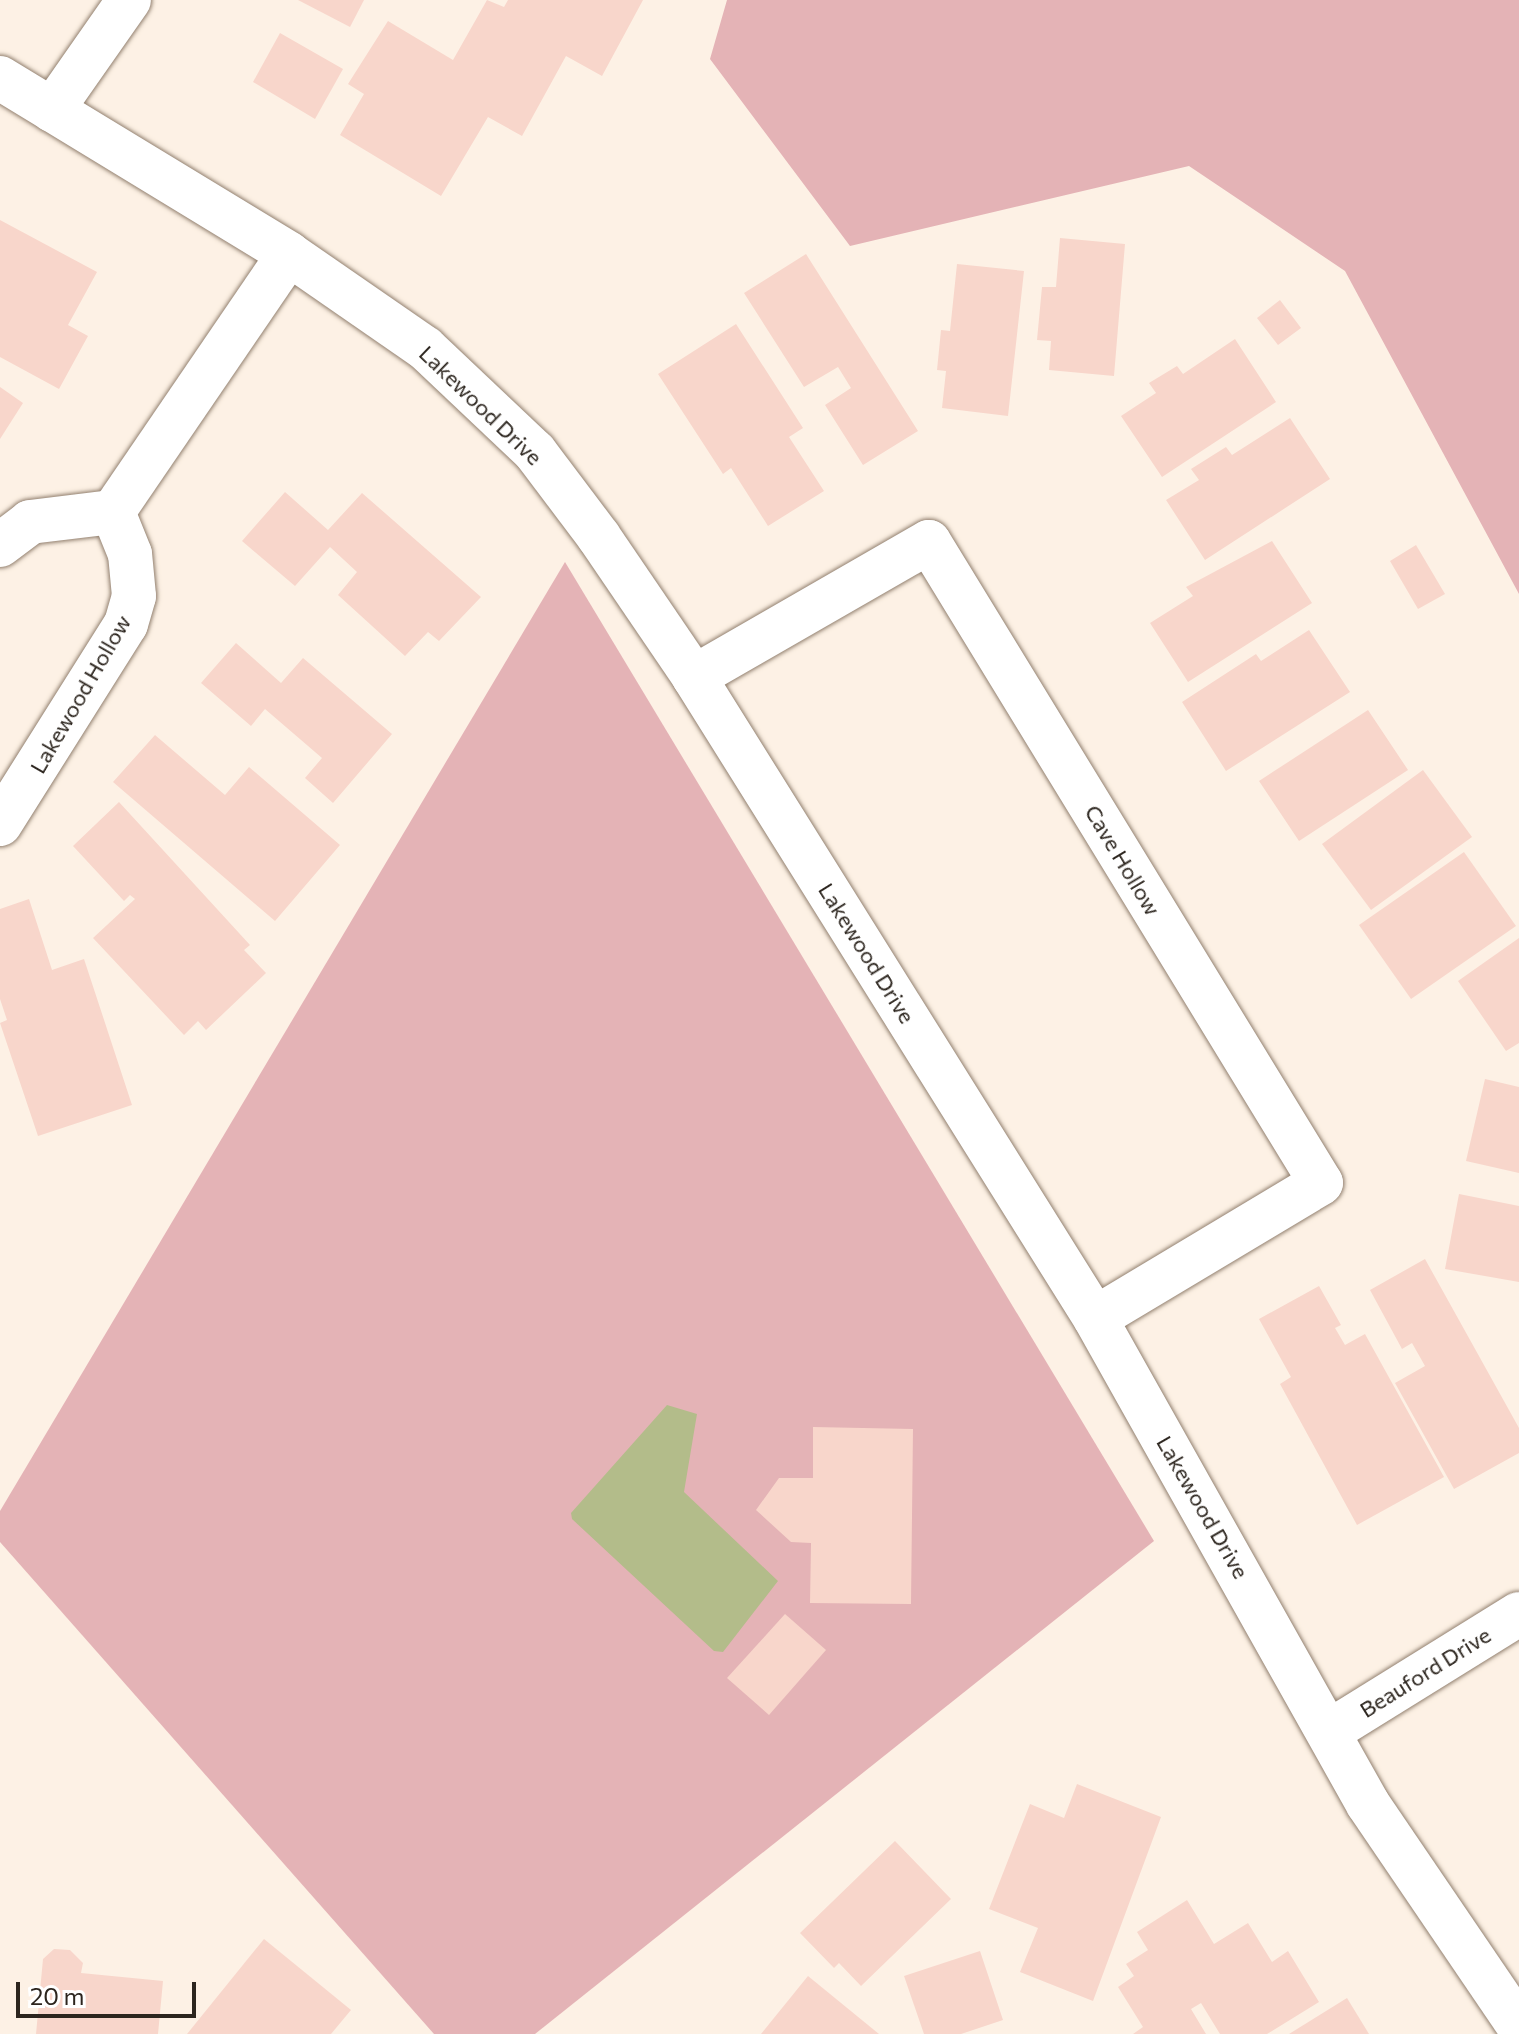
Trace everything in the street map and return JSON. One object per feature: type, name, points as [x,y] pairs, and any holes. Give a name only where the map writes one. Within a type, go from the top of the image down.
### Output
[{"type":"street","points":[[52,110],[129,0]]},
{"type":"street","name":"Lakewood Drive","points":[[0,78],[289,254],[425,348],[535,452],[694,677],[1095,1318],[1330,1731],[1368,1804],[1519,2026]]},
{"type":"street","points":[[0,545],[30,522],[113,512],[289,254]]},
{"type":"street","name":"Lakewood Hollow","points":[[0,824],[126,624],[134,596],[130,554],[113,512]]},
{"type":"street","name":"Cave Hollow","points":[[694,677],[929,542],[1321,1183],[1095,1318]]},
{"type":"street","name":"Beauford Drive","points":[[1330,1731],[1519,1614]]},
{"type":"shaded area","points":[[727,0],[1519,0],[1519,594],[1345,271],[1189,166],[850,246],[710,59]]},
{"type":"shaded area","points":[[565,562],[1154,1541],[535,2034],[434,2034],[0,1542],[0,1511]]},
{"type":"shaded area","points":[[667,1405],[697,1414],[684,1492],[778,1581],[723,1652],[714,1651],[572,1519],[571,1513]]},
{"type":"building","points":[[298,0],[364,0],[350,27]]},
{"type":"building","points":[[487,0],[504,7],[508,0],[643,0],[602,76],[566,56],[522,136],[488,117],[441,196],[340,135],[364,94],[348,84],[388,21],[453,60]]},
{"type":"building","points":[[280,33],[343,69],[315,119],[253,82]]},
{"type":"building","points":[[0,220],[97,272],[68,325],[88,336],[59,389],[0,357]]},
{"type":"building","points":[[1060,238],[1125,244],[1114,376],[1049,370],[1051,341],[1037,340],[1042,287],[1056,287]]},
{"type":"building","points":[[806,254],[918,431],[863,465],[825,405],[851,388],[838,367],[804,387],[744,293]]},
{"type":"building","points":[[957,264],[1024,271],[1008,416],[942,408],[946,371],[937,370],[941,330],[950,331]]},
{"type":"building","points":[[1280,300],[1301,328],[1278,345],[1257,318]]},
{"type":"building","points":[[736,324],[803,428],[789,437],[824,491],[768,526],[731,468],[723,474],[658,374]]},
{"type":"building","points":[[1235,339],[1276,402],[1162,477],[1121,416],[1156,393],[1149,383],[1177,366],[1183,374]]},
{"type":"building","points":[[0,387],[23,403],[0,439]]},
{"type":"building","points":[[1290,418],[1330,479],[1205,560],[1166,500],[1199,480],[1191,469],[1226,447],[1232,455]]},
{"type":"building","points":[[285,492],[328,530],[362,493],[481,597],[439,641],[428,632],[405,656],[338,595],[357,572],[330,547],[295,586],[242,541]]},
{"type":"building","points":[[1272,541],[1312,603],[1188,682],[1150,623],[1193,596],[1186,587]]},
{"type":"building","points":[[1416,545],[1445,594],[1418,609],[1390,561]]},
{"type":"building","points":[[1309,630],[1350,692],[1226,771],[1182,702],[1256,654],[1261,661]]},
{"type":"building","points":[[236,643],[281,683],[303,658],[392,734],[333,803],[305,778],[322,758],[265,709],[251,726],[201,683]]},
{"type":"building","points":[[1368,710],[1408,770],[1299,841],[1259,781]]},
{"type":"building","points":[[155,735],[225,795],[249,767],[340,845],[275,921],[113,782]]},
{"type":"building","points":[[1423,770],[1472,837],[1371,910],[1322,844]]},
{"type":"building","points":[[119,802],[250,945],[244,950],[266,973],[206,1030],[198,1021],[184,1035],[93,938],[135,899],[130,895],[124,901],[73,846]]},
{"type":"building","points":[[1464,852],[1516,926],[1411,999],[1359,925]]},
{"type":"building","points":[[29,899],[52,970],[84,959],[132,1105],[38,1136],[0,1023],[7,1020],[0,999],[0,909]]},
{"type":"building","points":[[1519,938],[1519,1043],[1506,1051],[1458,981]]},
{"type":"building","points":[[1485,1079],[1519,1087],[1519,1173],[1466,1161]]},
{"type":"building","points":[[1459,1194],[1519,1206],[1519,1282],[1445,1269]]},
{"type":"building","points":[[1425,1259],[1519,1428],[1519,1453],[1454,1489],[1395,1383],[1425,1366],[1412,1343],[1402,1349],[1370,1290]]},
{"type":"building","points":[[1319,1286],[1341,1325],[1335,1328],[1345,1345],[1365,1334],[1444,1477],[1357,1525],[1280,1384],[1291,1377],[1259,1319]]},
{"type":"building","points":[[813,1427],[913,1429],[911,1604],[810,1603],[811,1543],[791,1542],[756,1510],[779,1478],[813,1478]]},
{"type":"building","points":[[785,1614],[826,1650],[769,1715],[727,1678]]},
{"type":"building","points":[[1077,1784],[1161,1817],[1093,2001],[1020,1972],[1038,1928],[989,1909],[1030,1804],[1064,1818]]},
{"type":"building","points":[[895,1841],[951,1899],[861,1986],[839,1963],[834,1968],[800,1933]]},
{"type":"building","points":[[1187,1900],[1214,1944],[1248,1923],[1272,1962],[1288,1951],[1319,2002],[1267,2034],[1220,2034],[1201,2003],[1191,2009],[1206,2034],[1133,2034],[1143,2027],[1118,1987],[1134,1976],[1126,1964],[1148,1950],[1137,1932]]},
{"type":"building","points":[[264,1939],[351,2010],[331,2034],[187,2034]]},
{"type":"building","points":[[54,1949],[70,1950],[83,1963],[81,1973],[163,1981],[158,2034],[36,2034],[43,1959]]},
{"type":"building","points":[[980,1951],[1003,2020],[961,2034],[924,2034],[904,1976]]},
{"type":"building","points":[[808,1976],[879,2034],[761,2034]]},
{"type":"building","points":[[1347,1998],[1369,2034],[1289,2034]]}]
